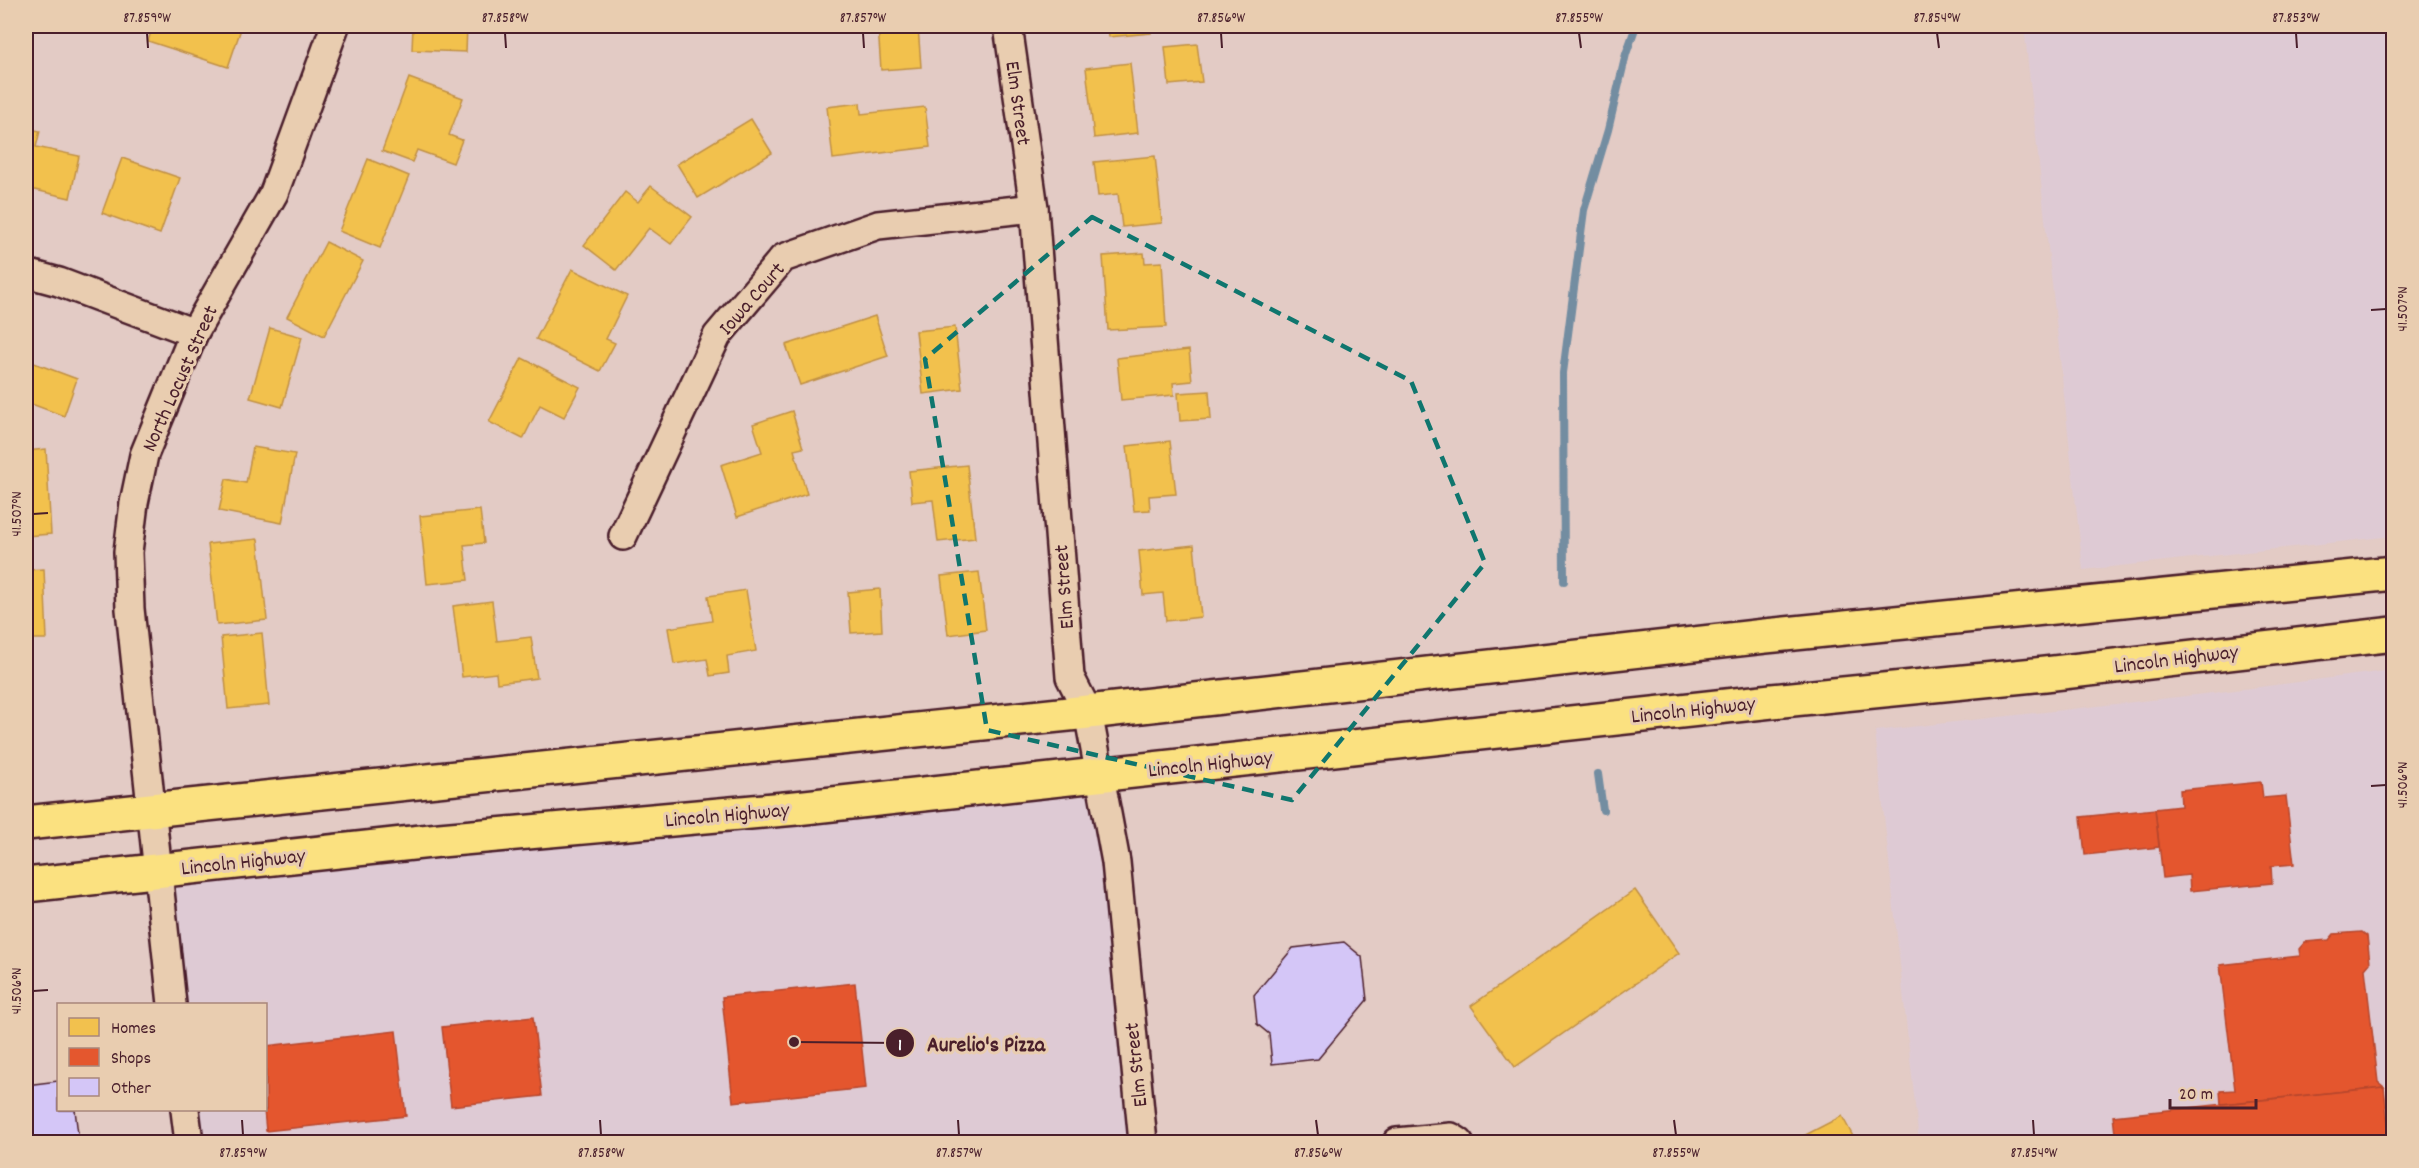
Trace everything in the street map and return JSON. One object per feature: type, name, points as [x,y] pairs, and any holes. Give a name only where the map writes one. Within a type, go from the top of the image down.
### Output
[{"type":"main road","points":[[26,823],[1088,712],[1765,636],[2394,573]]},
{"type":"main road","name":"Lincoln Highway","points":[[26,885],[440,840],[796,808],[1100,776],[1772,700],[2045,674],[2394,634]]},
{"type":"street","name":"North Locust Street","points":[[172,1003],[130,609],[128,552],[134,503],[144,455],[194,333],[274,193],[335,26]]},
{"type":"street","name":"Elm Street","points":[[1008,26],[1035,208],[1070,677],[1088,712],[1116,862],[1143,1143]]},
{"type":"street","name":"Iowa Court","points":[[623,536],[717,336],[783,258],[878,225],[1035,208]]},
{"type":"street","points":[[26,273],[59,282],[194,333]]},
{"type":"street","points":[[185,1111],[189,1143]]},
{"type":"street","points":[[1398,1143],[1451,1137],[1459,1143]]},
{"type":"highlighted area","points":[[1092,217],[1411,381],[1485,563],[1292,800],[987,730],[925,359]]},
{"type":"shaded area","points":[[2024,26],[2393,26],[2393,536],[2083,570]]},
{"type":"shaded area","points":[[2393,670],[2393,1142],[1919,1142],[1875,731]]},
{"type":"shaded area","points":[[1090,784],[1134,1142],[195,1142],[192,1111],[267,1111],[267,1003],[181,1003],[167,880]]},
{"type":"building: Homes","points":[[153,26],[242,26],[228,67],[148,41]]},
{"type":"building: Homes","points":[[413,26],[467,26],[466,52],[412,50]]},
{"type":"building: Homes","points":[[878,26],[918,26],[921,67],[881,70]]},
{"type":"building: Homes","points":[[1108,26],[1150,26],[1151,33],[1109,37]]},
{"type":"building: Homes","points":[[1197,44],[1202,82],[1169,85],[1165,47]]},
{"type":"building: Homes","points":[[1130,63],[1138,133],[1094,138],[1086,68]]},
{"type":"building: Homes","points":[[409,78],[463,98],[449,135],[462,140],[453,163],[417,150],[412,162],[382,151]]},
{"type":"building: Homes","points":[[860,103],[861,114],[925,107],[930,147],[833,159],[827,107]]},
{"type":"building: Homes","points":[[751,119],[772,153],[698,198],[677,164]]},
{"type":"building: Homes","points":[[26,128],[40,131],[36,147],[79,156],[70,198],[26,188]]},
{"type":"building: Homes","points":[[1155,156],[1162,223],[1122,227],[1118,194],[1098,196],[1094,162]]},
{"type":"building: Homes","points":[[122,158],[180,178],[160,234],[102,213]]},
{"type":"building: Homes","points":[[368,159],[409,176],[380,248],[339,231]]},
{"type":"building: Homes","points":[[651,186],[692,217],[671,244],[649,228],[616,270],[584,245],[625,192],[638,202]]},
{"type":"building: Homes","points":[[326,242],[363,261],[324,336],[287,317]]},
{"type":"building: Homes","points":[[1144,253],[1145,263],[1162,262],[1166,327],[1108,330],[1103,256]]},
{"type":"building: Homes","points":[[572,269],[627,296],[606,339],[615,343],[600,371],[536,339]]},
{"type":"building: Homes","points":[[875,316],[888,356],[800,385],[786,345]]},
{"type":"building: Homes","points":[[955,327],[962,389],[923,394],[916,331]]},
{"type":"building: Homes","points":[[270,328],[302,337],[282,407],[250,398]]},
{"type":"building: Homes","points":[[1189,350],[1192,381],[1173,383],[1174,395],[1121,400],[1117,358]]},
{"type":"building: Homes","points":[[522,358],[580,387],[564,417],[540,405],[523,439],[489,422]]},
{"type":"building: Homes","points":[[26,360],[77,379],[64,416],[26,402]]},
{"type":"building: Homes","points":[[1209,391],[1211,419],[1180,421],[1178,393]]},
{"type":"building: Homes","points":[[792,411],[803,448],[794,450],[807,494],[737,517],[721,465],[762,452],[753,424]]},
{"type":"building: Homes","points":[[1170,441],[1176,494],[1149,496],[1150,510],[1134,511],[1127,446]]},
{"type":"building: Homes","points":[[253,447],[295,454],[282,523],[219,511],[226,479],[246,483]]},
{"type":"building: Homes","points":[[46,449],[51,534],[26,536],[26,451]]},
{"type":"building: Homes","points":[[967,465],[975,538],[938,542],[933,500],[912,502],[909,471]]},
{"type":"building: Homes","points":[[480,510],[484,543],[464,545],[468,580],[427,584],[420,516]]},
{"type":"building: Homes","points":[[258,539],[267,620],[217,625],[208,544]]},
{"type":"building: Homes","points":[[1194,545],[1201,617],[1166,621],[1163,593],[1143,595],[1139,551]]},
{"type":"building: Homes","points":[[44,569],[47,639],[26,639],[26,570]]},
{"type":"building: Homes","points":[[979,572],[986,630],[948,635],[941,576]]},
{"type":"building: Homes","points":[[880,589],[882,631],[851,633],[848,592]]},
{"type":"building: Homes","points":[[746,590],[756,651],[727,656],[729,673],[710,676],[707,659],[674,664],[668,628],[712,621],[708,596]]},
{"type":"building: Homes","points":[[492,601],[497,641],[531,637],[537,678],[497,683],[496,673],[462,677],[453,606]]},
{"type":"building: Homes","points":[[262,633],[269,705],[228,709],[221,637]]},
{"type":"building: Homes","points":[[1635,890],[1679,953],[1515,1067],[1471,1006]]},
{"type":"building: Homes","points":[[1842,1116],[1856,1142],[1792,1142]]},
{"type":"building: Shops","points":[[2261,782],[2263,798],[2286,796],[2294,864],[2271,866],[2272,883],[2190,891],[2189,875],[2163,878],[2155,809],[2181,806],[2180,790]]},
{"type":"building: Shops","points":[[2155,809],[2159,847],[2085,855],[2081,817]]},
{"type":"building: Shops","points":[[2362,932],[2367,936],[2370,963],[2365,969],[2378,1082],[2384,1087],[2221,1104],[2220,1091],[2235,1090],[2220,965],[2300,956],[2299,949],[2305,942],[2329,940],[2334,934]]},
{"type":"building: Shops","points":[[855,983],[866,1088],[733,1102],[722,997]]},
{"type":"building: Shops","points":[[533,1017],[542,1096],[451,1106],[442,1027]]},
{"type":"building: Shops","points":[[396,1031],[406,1116],[266,1131],[264,1111],[267,1111],[267,1046]]},
{"type":"building: Shops","points":[[2384,1087],[2390,1142],[2116,1142],[2113,1116]]},
{"type":"building: Other","points":[[1344,942],[1362,957],[1367,1000],[1318,1059],[1272,1064],[1269,1034],[1257,1024],[1254,995],[1293,948]]},
{"type":"building: Other","points":[[57,1081],[57,1111],[75,1111],[79,1142],[26,1142],[26,1085]]},
{"type":"waterway","points":[[1564,581],[1563,373],[1584,210],[1608,130],[1626,54],[1636,26]]},
{"type":"waterway","points":[[1598,774],[1603,810]]},
{"type":"place","name":"Aurelio's Pizza","points":[[794,1042]]}]
